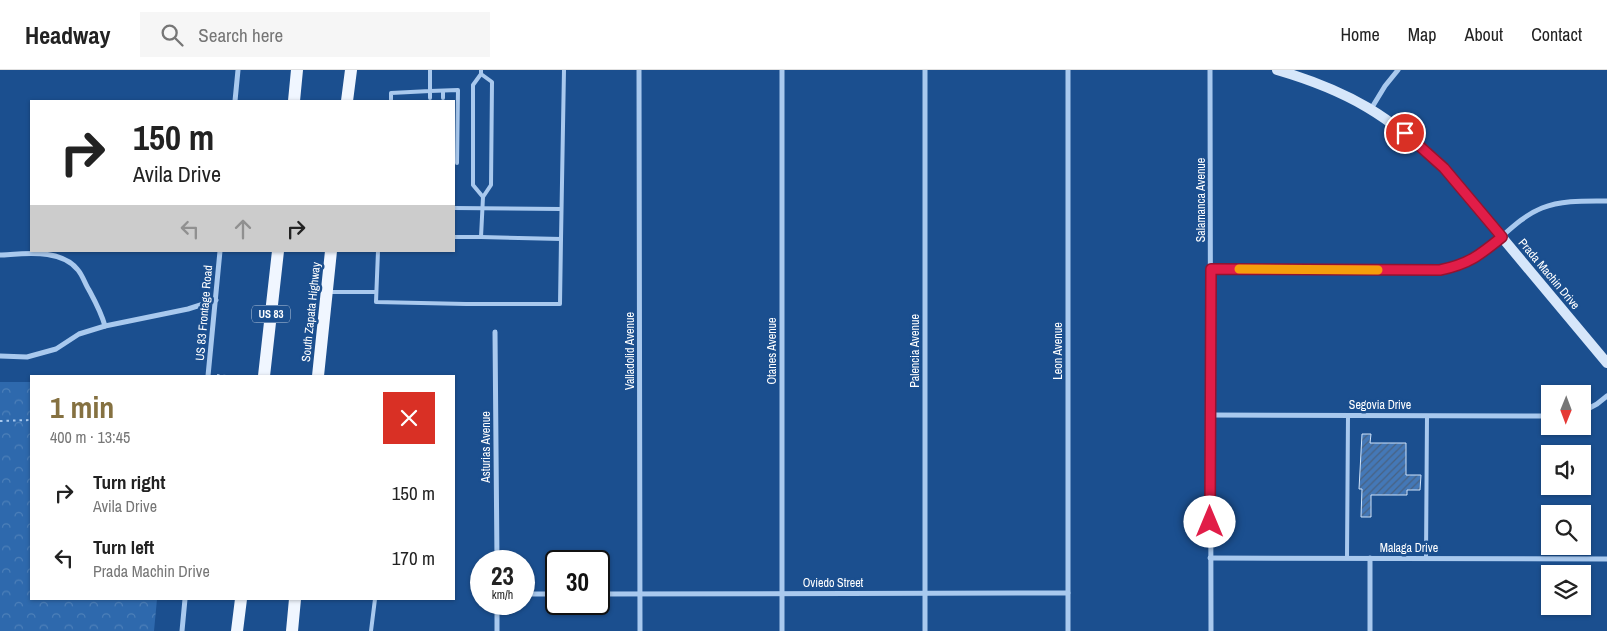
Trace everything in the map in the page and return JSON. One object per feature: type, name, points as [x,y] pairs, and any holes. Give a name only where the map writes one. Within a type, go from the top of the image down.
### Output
[{"type":"main road","points":[[294,100],[297,70]]},
{"type":"main road","points":[[348,100],[351,70]]},
{"type":"main road","name":"US 83","points":[[264,375],[278,252]]},
{"type":"main road","name":"South Zapata Highway","points":[[318,375],[331,252]]},
{"type":"main road","points":[[237,631],[240,600]]},
{"type":"main road","points":[[292,631],[295,600]]},
{"type":"street","points":[[235,100],[238,70]]},
{"type":"street","name":"Valladolid Avenue","points":[[639,70],[640,631]]},
{"type":"street","name":"Otanes Avenue","points":[[782,70],[782,631]]},
{"type":"street","name":"Palencia Avenue","points":[[925,70],[925,631]]},
{"type":"street","name":"Leon Avenue","points":[[1068,70],[1068,631]]},
{"type":"street","name":"Salamanca Avenue","points":[[1210,70],[1211,631]]},
{"type":"street","name":"Prada Machin Drive","points":[[1277,70],[1326,86],[1371,109],[1418,143],[1444,168],[1607,363]]},
{"type":"street","points":[[1371,109],[1385,86],[1398,70]]},
{"type":"street","points":[[1211,269],[1440,270],[1458,266],[1476,258],[1527,216],[1541,208],[1557,203],[1607,201]]},
{"type":"street","name":"US 83 Frontage Road","points":[[209,375],[220,252]]},
{"type":"street","points":[[0,254],[53,255],[67,260],[78,269],[99,306],[105,326]]},
{"type":"street","points":[[0,356],[27,357],[56,349],[79,334],[105,326],[188,309],[216,300]]},
{"type":"street","name":"Asturias Avenue","points":[[496,332],[497,550]]},
{"type":"street","points":[[1591,407],[1607,396]]},
{"type":"street","name":"Segovia Drive","points":[[1210,415],[1541,416]]},
{"type":"street","name":"Malaga Drive","points":[[1210,558],[1607,559]]},
{"type":"street","points":[[1370,558],[1370,631]]},
{"type":"street","name":"Oviedo Street","points":[[610,594],[1068,593]]},
{"type":"street","points":[[182,631],[185,600]]},
{"type":"street","points":[[497,615],[497,631]]},
{"type":"lane","points":[[430,70],[430,98]]},
{"type":"lane","points":[[378,252],[376,302],[560,304],[564,70]]},
{"type":"lane","points":[[481,238],[482,197],[491,185],[492,82],[481,72],[473,85],[473,185],[482,197]]},
{"type":"lane","points":[[391,100],[391,93],[458,90],[455,135],[457,163]]},
{"type":"lane","points":[[443,91],[443,98]]},
{"type":"lane","points":[[408,92],[409,98]]},
{"type":"lane","points":[[455,208],[561,209]]},
{"type":"lane","points":[[455,237],[561,239]]},
{"type":"lane","points":[[326,292],[376,292]]},
{"type":"lane","points":[[1347,558],[1348,415]]},
{"type":"lane","points":[[1426,558],[1427,416]]},
{"type":"lane","points":[[371,631],[375,600]]},
{"type":"path","points":[[0,421],[30,420]]},
{"type":"green space","points":[[0,382],[30,382],[30,600],[157,600],[154,631],[0,631]]},
{"type":"building","points":[[1362,434],[1371,434],[1370,443],[1406,443],[1406,475],[1421,475],[1420,490],[1407,490],[1407,495],[1371,495],[1371,517],[1361,517],[1362,489],[1359,489]]},
{"type":"slow traffic","points":[[1239,269],[1378,270]]},
{"type":"route","points":[[1210,522],[1211,269],[1440,270],[1458,266],[1476,258],[1502,237],[1444,168],[1405,133]]}]
